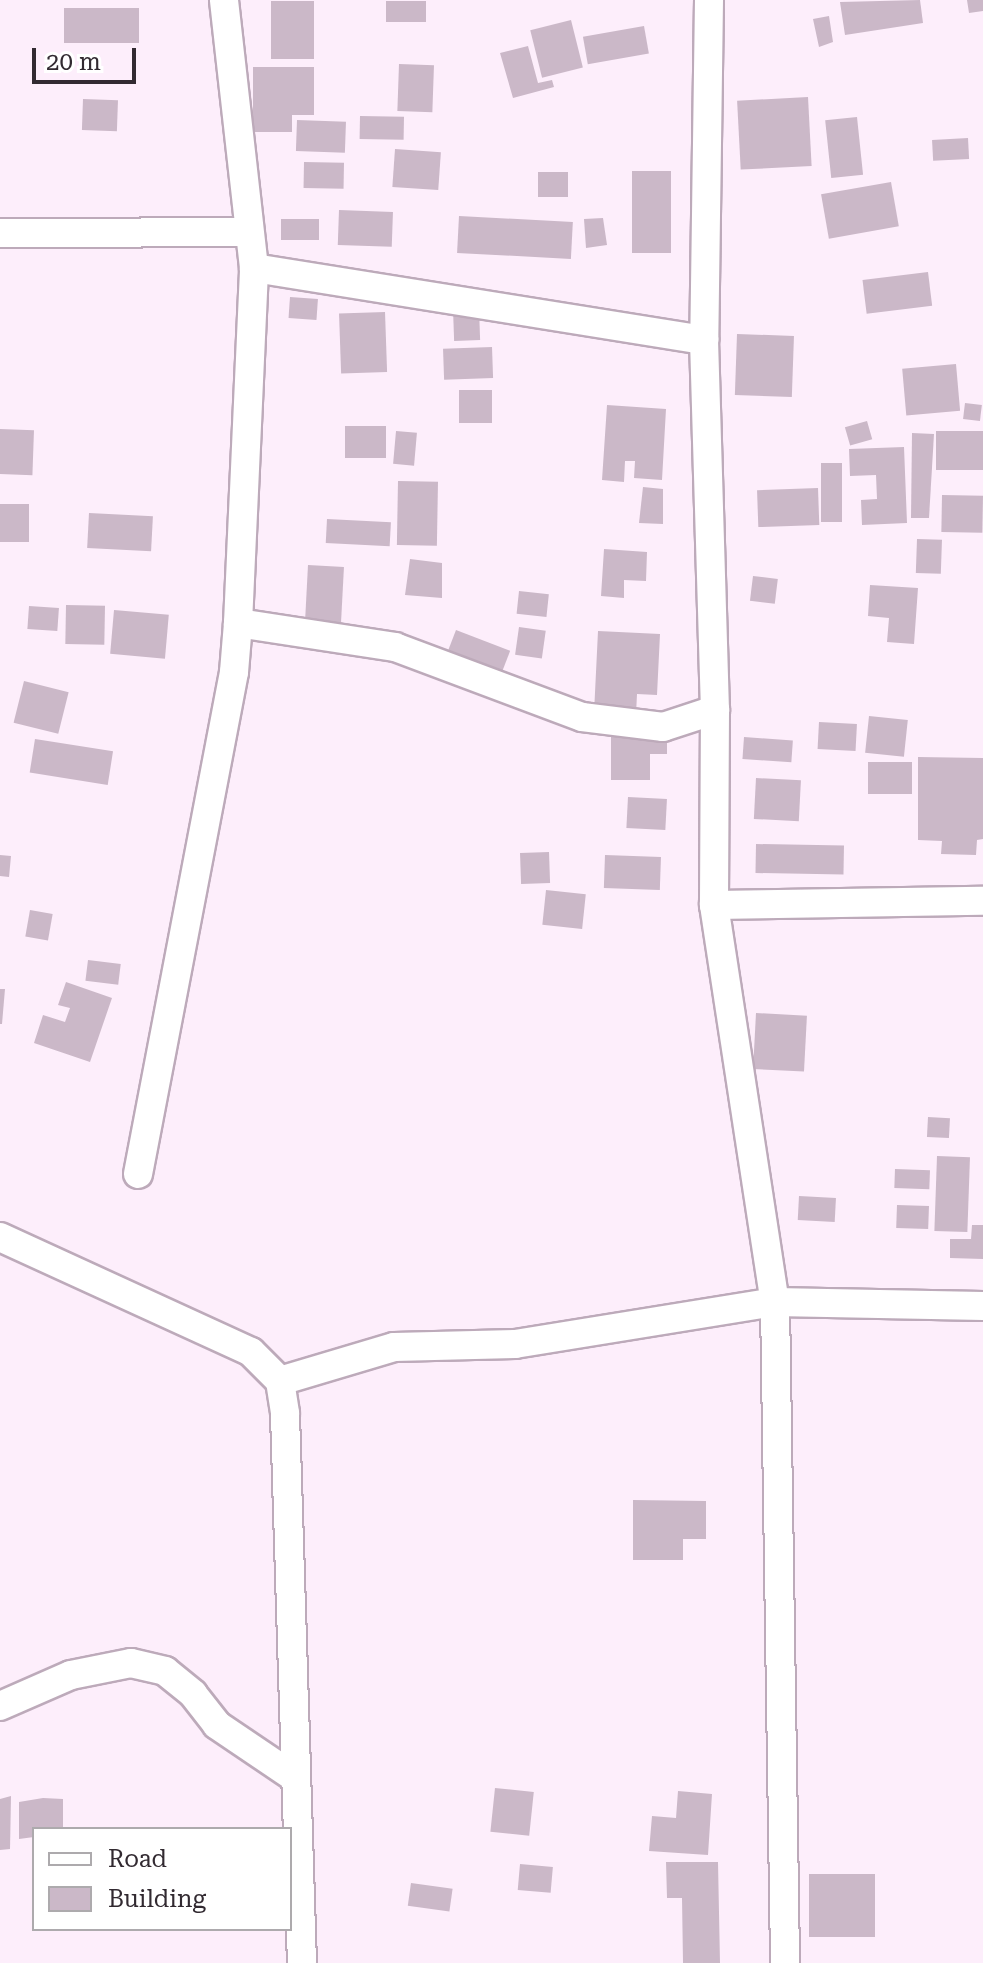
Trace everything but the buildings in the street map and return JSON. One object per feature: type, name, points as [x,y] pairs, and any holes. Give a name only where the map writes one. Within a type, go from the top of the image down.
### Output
[{"type":"street","points":[[138,1174],[234,672],[238,623],[254,268],[224,0]]},
{"type":"street","points":[[709,0],[704,340],[715,710],[714,905],[775,1302],[785,1963]]},
{"type":"street","points":[[0,233],[248,232]]},
{"type":"street","points":[[254,268],[704,340]]},
{"type":"street","points":[[238,623],[395,647],[582,717],[663,727],[715,710]]},
{"type":"street","points":[[714,905],[983,901]]},
{"type":"street","points":[[0,1237],[251,1352],[280,1381],[285,1414],[302,1963]]},
{"type":"street","points":[[280,1381],[394,1347],[515,1344],[775,1302],[983,1306]]},
{"type":"street","points":[[0,1706],[71,1675],[131,1663],[154,1668],[193,1694],[217,1725],[294,1777]]}]
